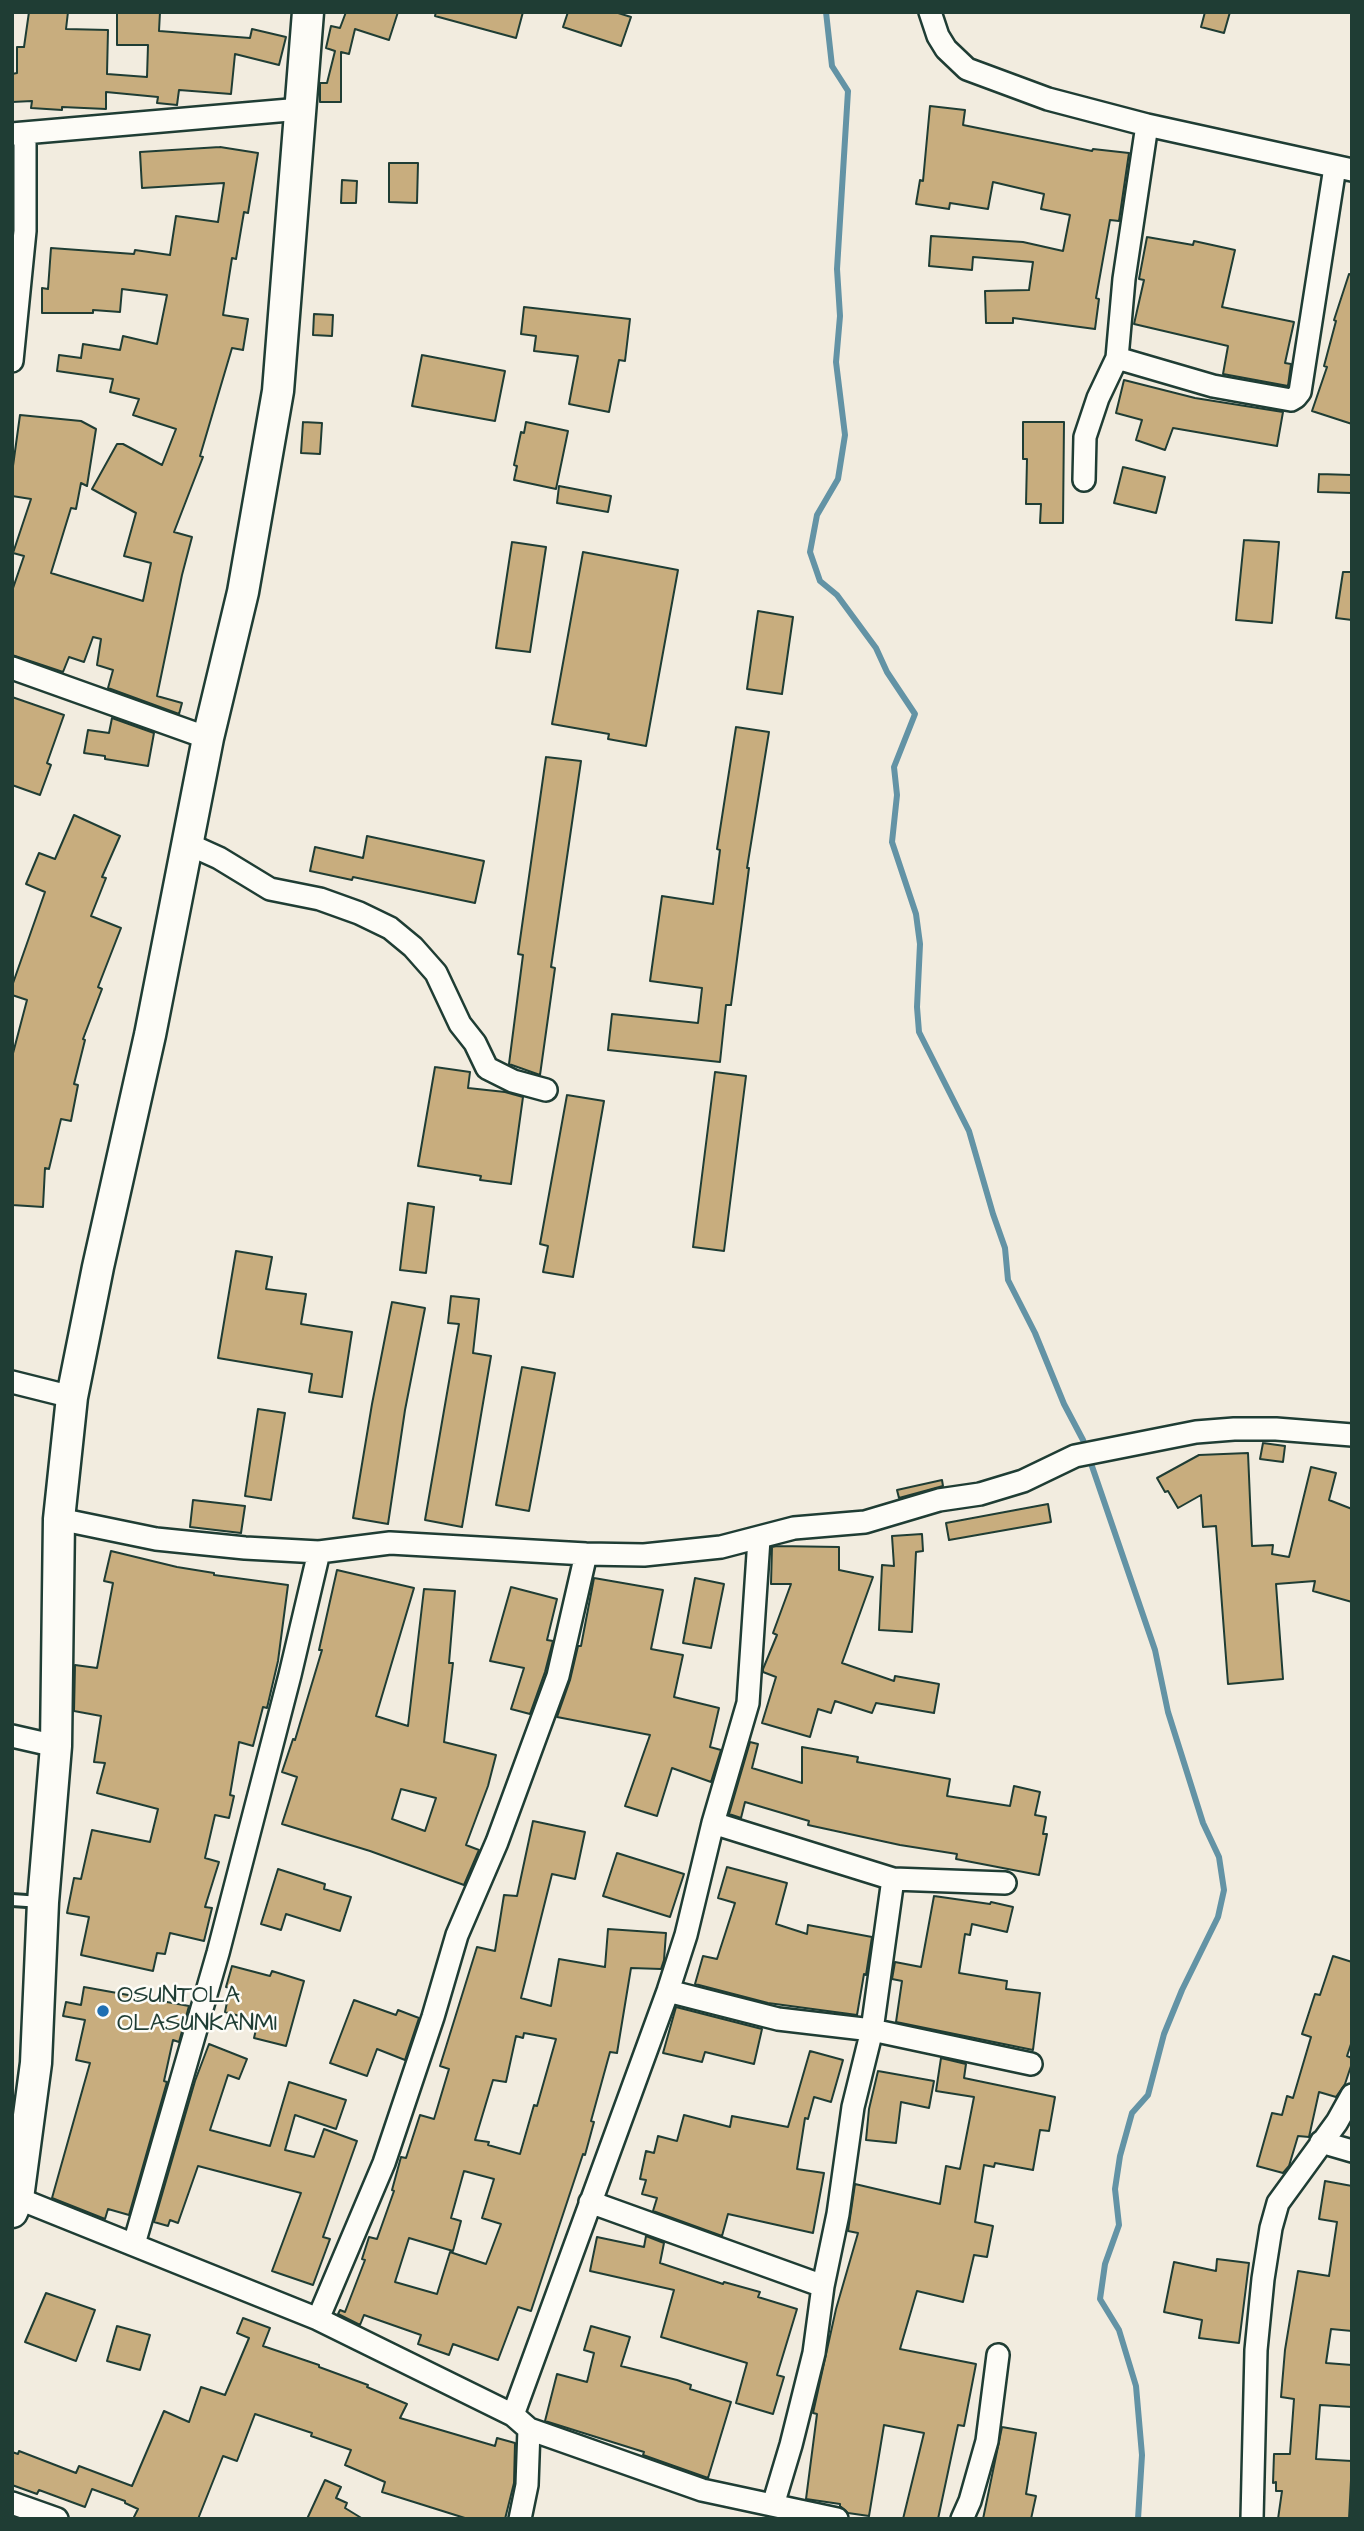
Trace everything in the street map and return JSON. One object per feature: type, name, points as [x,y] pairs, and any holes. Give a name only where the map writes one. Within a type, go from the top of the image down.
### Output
[{"type":"main road","points":[[14,2202],[36,2063],[43,1902],[56,1746],[60,1519],[72,1397],[150,1035],[208,738],[243,592],[278,391],[301,108],[301,13]]},
{"type":"street","points":[[930,12],[938,36],[946,49],[967,69],[1048,99],[1147,125],[1344,169],[1300,392],[1296,397],[1291,400],[1213,386],[1116,358]]},
{"type":"street","points":[[12,361],[25,231],[19,134],[301,108]]},
{"type":"street","points":[[1084,480],[1085,437],[1098,398],[1116,358],[1124,279],[1147,125]]},
{"type":"street","points":[[12,668],[208,738]]},
{"type":"street","points":[[188,844],[219,858],[270,889],[320,899],[390,928],[414,947],[436,973],[460,1024],[475,1043],[487,1068],[513,1082],[546,1090]]},
{"type":"street","points":[[12,1382],[72,1397]]},
{"type":"street","points":[[60,1519],[156,1539],[245,1548],[319,1552],[390,1543],[644,1555],[721,1547],[794,1528],[865,1522],[939,1500],[980,1494],[1023,1481],[1075,1456],[1196,1432],[1276,1429],[1352,1435]]},
{"type":"street","points":[[513,2415],[686,1935],[713,1823],[748,1703],[759,1539]]},
{"type":"street","points":[[134,2244],[218,1953],[319,1552]]},
{"type":"street","points":[[317,2319],[384,2163],[433,2017],[457,1935],[497,1842],[558,1676],[586,1554]]},
{"type":"street","points":[[12,1736],[56,1746]]},
{"type":"street","points":[[713,1823],[893,1879],[1005,1883]]},
{"type":"street","points":[[773,2505],[814,2353],[853,2107],[872,2030],[893,1879]]},
{"type":"street","points":[[668,1991],[778,2019],[872,2030],[1031,2064]]},
{"type":"street","points":[[1252,2519],[1256,2350],[1271,2228],[1278,2203],[1337,2122],[1352,2095]]},
{"type":"street","points":[[1321,2142],[1352,2151]]},
{"type":"street","points":[[14,2202],[134,2244],[317,2319],[513,2415],[529,2429],[702,2490],[836,2519]]},
{"type":"street","points":[[590,2202],[823,2286]]},
{"type":"street","points":[[962,2519],[970,2501],[987,2441],[998,2355]]},
{"type":"street","points":[[520,2519],[527,2485],[529,2429]]},
{"type":"street","points":[[12,2503],[57,2519]]},
{"type":"lane","points":[[12,1900],[43,1902]]},
{"type":"building","points":[[29,12],[68,12],[66,29],[108,30],[107,74],[147,77],[148,45],[117,45],[117,12],[160,12],[159,31],[250,38],[252,29],[286,37],[279,65],[235,54],[231,94],[179,90],[177,105],[157,103],[158,97],[106,92],[106,109],[31,108],[32,101],[12,102],[12,74],[17,73],[17,47],[24,47]]},
{"type":"building","points":[[346,12],[398,12],[389,40],[355,29],[349,54],[341,52],[341,102],[320,102],[320,83],[327,83],[335,51],[326,48],[331,26],[340,28]]},
{"type":"building","points":[[436,12],[523,12],[516,38],[435,16]]},
{"type":"building","points":[[568,12],[615,12],[631,17],[621,46],[563,27]]},
{"type":"building","points":[[1205,12],[1230,12],[1224,33],[1201,27]]},
{"type":"building","points":[[930,106],[965,110],[963,125],[1092,151],[1129,153],[1119,221],[1110,220],[1096,298],[1099,299],[1095,329],[1013,318],[1013,323],[986,323],[985,291],[1029,290],[1033,262],[973,257],[972,270],[929,266],[931,236],[1023,242],[1063,251],[1070,215],[1041,209],[1044,194],[993,182],[988,209],[950,203],[949,209],[916,204],[920,180],[923,181]]},
{"type":"building","points":[[220,147],[258,153],[248,213],[244,212],[236,259],[232,258],[223,315],[248,319],[243,350],[232,348],[200,456],[203,457],[174,532],[192,537],[157,696],[182,703],[179,714],[108,688],[113,670],[97,665],[101,639],[93,637],[84,662],[69,657],[63,672],[12,655],[12,591],[24,556],[13,553],[31,499],[12,496],[12,473],[20,415],[81,421],[96,429],[87,486],[81,483],[76,509],[71,508],[51,573],[143,601],[151,563],[124,556],[136,513],[92,489],[117,444],[123,444],[162,465],[176,429],[133,415],[139,399],[110,392],[113,379],[57,371],[59,355],[81,358],[83,344],[120,350],[123,336],[157,344],[167,295],[122,289],[120,312],[93,310],[93,313],[42,313],[42,288],[48,289],[51,248],[134,254],[135,250],[170,255],[176,216],[218,222],[224,183],[142,188],[140,152]]},
{"type":"building","points":[[389,163],[418,163],[417,203],[389,202]]},
{"type":"building","points":[[342,180],[357,181],[356,203],[341,203]]},
{"type":"building","points":[[1147,237],[1193,245],[1194,241],[1235,250],[1222,307],[1294,322],[1285,363],[1291,364],[1288,386],[1223,374],[1228,346],[1134,324],[1144,280],[1139,279]]},
{"type":"building","points":[[1349,274],[1352,275],[1352,424],[1312,411],[1327,367],[1324,366],[1336,321],[1334,320]]},
{"type":"building","points":[[524,307],[630,319],[625,361],[619,360],[609,412],[569,404],[578,356],[534,351],[536,336],[521,334]]},
{"type":"building","points":[[314,314],[333,315],[332,336],[313,335]]},
{"type":"building","points":[[422,355],[505,371],[495,421],[412,406]]},
{"type":"building","points":[[1124,380],[1195,398],[1283,412],[1277,446],[1173,428],[1165,450],[1136,440],[1142,420],[1116,413]]},
{"type":"building","points":[[303,422],[322,423],[320,454],[301,453]]},
{"type":"building","points":[[526,422],[568,431],[556,489],[514,480],[517,466],[514,465],[521,432],[524,433]]},
{"type":"building","points":[[1023,422],[1064,422],[1063,523],[1040,523],[1041,504],[1026,504],[1027,459],[1023,459]]},
{"type":"building","points":[[1123,467],[1165,477],[1156,513],[1114,503]]},
{"type":"building","points":[[1319,474],[1352,475],[1352,493],[1318,492]]},
{"type":"building","points":[[559,486],[611,496],[608,512],[557,503]]},
{"type":"building","points":[[1244,540],[1279,542],[1272,623],[1236,620]]},
{"type":"building","points":[[512,542],[546,547],[530,652],[496,648]]},
{"type":"building","points":[[583,552],[678,570],[646,746],[608,739],[609,734],[552,724]]},
{"type":"building","points":[[1343,572],[1352,572],[1352,620],[1336,618]]},
{"type":"building","points":[[758,611],[793,617],[782,694],[747,689]]},
{"type":"building","points":[[12,697],[64,715],[47,763],[51,765],[40,795],[12,785]]},
{"type":"building","points":[[112,718],[154,733],[148,766],[84,753],[88,730],[109,733]]},
{"type":"building","points":[[736,727],[769,732],[747,868],[731,1005],[726,1005],[720,1062],[608,1050],[612,1014],[698,1023],[702,988],[650,981],[662,896],[713,904],[720,850],[717,849]]},
{"type":"building","points":[[546,757],[581,761],[551,967],[555,968],[540,1075],[509,1064],[523,955],[518,954]]},
{"type":"building","points":[[74,815],[120,836],[102,877],[106,878],[91,916],[121,928],[98,987],[102,989],[83,1039],[85,1040],[74,1084],[78,1085],[71,1121],[61,1119],[49,1169],[45,1168],[43,1207],[12,1205],[12,1057],[27,1000],[12,995],[12,986],[45,892],[26,884],[39,853],[55,859]]},
{"type":"building","points":[[367,836],[484,861],[475,903],[353,877],[352,880],[310,871],[315,847],[363,858]]},
{"type":"building","points":[[435,1067],[470,1072],[468,1088],[523,1097],[511,1184],[480,1180],[481,1176],[418,1166]]},
{"type":"building","points":[[715,1072],[746,1076],[724,1251],[693,1247]]},
{"type":"building","points":[[567,1095],[604,1101],[573,1277],[543,1272],[548,1246],[540,1244]]},
{"type":"building","points":[[408,1203],[434,1207],[426,1273],[400,1270]]},
{"type":"building","points":[[236,1251],[272,1257],[266,1289],[306,1294],[301,1324],[352,1332],[342,1397],[309,1392],[312,1374],[218,1358]]},
{"type":"building","points":[[451,1296],[479,1299],[473,1353],[491,1356],[462,1527],[425,1520],[459,1324],[448,1323]]},
{"type":"building","points":[[392,1302],[425,1308],[405,1410],[388,1524],[353,1518]]},
{"type":"building","points":[[522,1367],[555,1373],[529,1511],[496,1505]]},
{"type":"building","points":[[258,1409],[285,1413],[271,1500],[245,1496]]},
{"type":"building","points":[[1263,1443],[1285,1446],[1283,1462],[1260,1459]]},
{"type":"building","points":[[1248,1453],[1252,1546],[1273,1545],[1272,1554],[1289,1557],[1311,1467],[1336,1473],[1329,1500],[1352,1509],[1352,1602],[1313,1591],[1315,1581],[1276,1584],[1283,1679],[1228,1684],[1216,1526],[1203,1527],[1201,1495],[1178,1508],[1157,1478],[1199,1455]]},
{"type":"building","points":[[942,1480],[943,1486],[899,1498],[897,1490]]},
{"type":"building","points":[[193,1500],[245,1506],[241,1533],[190,1527]]},
{"type":"building","points":[[1048,1504],[1051,1522],[949,1540],[946,1523]]},
{"type":"building","points":[[922,1534],[923,1551],[916,1552],[912,1632],[879,1630],[882,1565],[894,1566],[892,1536]]},
{"type":"building","points":[[772,1547],[839,1547],[839,1570],[873,1577],[842,1663],[894,1681],[895,1676],[939,1684],[934,1713],[876,1703],[872,1713],[835,1701],[831,1713],[818,1709],[810,1737],[762,1723],[776,1677],[763,1672],[763,1669],[777,1635],[773,1633],[791,1584],[771,1584]]},
{"type":"building","points":[[111,1551],[214,1575],[288,1585],[278,1661],[267,1708],[263,1707],[253,1746],[239,1742],[229,1818],[215,1815],[205,1858],[219,1862],[205,1907],[212,1908],[204,1941],[170,1933],[165,1954],[157,1953],[153,1971],[81,1955],[89,1917],[67,1913],[74,1878],[81,1879],[92,1830],[150,1842],[158,1809],[97,1793],[105,1763],[94,1762],[101,1716],[74,1711],[75,1665],[97,1668],[113,1583],[104,1581]]},
{"type":"building","points":[[337,1570],[414,1588],[376,1716],[408,1726],[424,1589],[455,1591],[449,1663],[453,1663],[444,1742],[496,1755],[488,1786],[466,1845],[479,1850],[464,1885],[370,1851],[282,1824],[297,1777],[282,1772],[293,1739],[295,1740],[322,1650],[319,1650]],"holes":[[[401,1789],[436,1798],[425,1831],[392,1819]]]},
{"type":"building","points":[[594,1578],[663,1590],[651,1649],[683,1655],[674,1697],[719,1708],[710,1747],[721,1750],[711,1782],[672,1768],[657,1816],[625,1806],[650,1735],[557,1717],[578,1646],[581,1646]]},
{"type":"building","points":[[695,1578],[724,1584],[711,1648],[683,1643]]},
{"type":"building","points":[[511,1587],[557,1599],[547,1640],[553,1641],[530,1714],[511,1709],[524,1668],[490,1661]]},
{"type":"building","points":[[750,1742],[758,1744],[752,1768],[802,1783],[802,1747],[858,1757],[857,1762],[950,1779],[947,1796],[1010,1806],[1014,1786],[1040,1792],[1035,1815],[1046,1817],[1043,1834],[1047,1834],[1039,1875],[956,1859],[957,1854],[808,1825],[809,1821],[745,1802],[741,1818],[729,1814]]},
{"type":"building","points":[[533,1821],[585,1832],[575,1879],[552,1874],[521,1998],[551,2006],[559,1959],[605,1967],[608,1929],[666,1933],[661,1969],[631,1968],[617,2053],[610,2052],[591,2121],[594,2122],[585,2155],[583,2154],[531,2311],[518,2307],[498,2360],[453,2344],[449,2355],[418,2344],[421,2335],[364,2315],[360,2325],[338,2314],[340,2310],[345,2312],[365,2260],[362,2259],[369,2237],[377,2239],[394,2191],[392,2190],[401,2157],[406,2158],[420,2115],[434,2119],[449,2069],[440,2066],[477,1947],[495,1951],[504,1895],[517,1896]],"holes":[[[524,2033],[556,2039],[520,2154],[488,2145],[489,2142],[475,2140],[493,2080],[506,2082],[516,2036],[523,2038]],[[464,2171],[494,2179],[482,2218],[501,2224],[486,2264],[450,2252],[437,2294],[395,2282],[409,2238],[453,2251],[461,2221],[451,2218]]]},
{"type":"building","points":[[617,1853],[684,1874],[670,1917],[603,1896]]},
{"type":"building","points":[[727,1867],[787,1883],[776,1924],[807,1934],[808,1925],[872,1937],[857,2015],[768,2003],[695,1984],[703,1956],[717,1959],[735,1903],[718,1898]]},
{"type":"building","points":[[278,1869],[325,1884],[324,1889],[351,1897],[340,1931],[286,1914],[281,1930],[261,1924]]},
{"type":"building","points":[[934,1896],[1013,1907],[1007,1932],[972,1924],[970,1935],[965,1934],[959,1973],[1007,1981],[1006,1989],[1040,1993],[1033,2050],[896,2022],[902,1981],[892,1979],[895,1962],[921,1967]]},
{"type":"building","points":[[1333,1956],[1352,1962],[1352,2041],[1347,2056],[1352,2058],[1352,2063],[1345,2084],[1336,2097],[1319,2092],[1309,2137],[1298,2136],[1289,2166],[1283,2173],[1257,2166],[1272,2113],[1282,2115],[1287,2096],[1293,2098],[1311,2037],[1302,2034],[1315,1994],[1320,1995]]},
{"type":"building","points":[[232,1966],[270,1976],[272,1971],[304,1981],[286,2046],[254,2038],[258,2021],[225,2012],[230,1988],[226,1987]]},
{"type":"building","points":[[84,1987],[189,2006],[179,2042],[173,2040],[164,2081],[167,2082],[129,2215],[108,2209],[105,2219],[52,2198],[90,2063],[76,2060],[85,2020],[63,2016],[66,2002],[81,2005]]},
{"type":"building","points":[[354,2000],[396,2015],[398,2010],[419,2018],[405,2060],[377,2049],[367,2076],[330,2063]]},
{"type":"building","points":[[676,2007],[762,2029],[754,2064],[705,2052],[702,2062],[663,2053]]},
{"type":"building","points":[[209,2044],[247,2059],[239,2079],[228,2075],[210,2130],[270,2146],[289,2082],[346,2100],[336,2129],[295,2115],[285,2150],[314,2157],[324,2129],[357,2141],[323,2237],[330,2239],[313,2285],[272,2271],[301,2193],[198,2166],[178,2223],[170,2220],[168,2226],[154,2222],[195,2081]]},
{"type":"building","points":[[810,2051],[843,2060],[831,2102],[814,2097],[808,2119],[805,2118],[797,2169],[824,2173],[813,2233],[728,2214],[722,2236],[653,2211],[657,2198],[642,2194],[646,2180],[640,2179],[646,2151],[654,2153],[658,2136],[677,2141],[684,2115],[730,2127],[732,2116],[788,2127]]},
{"type":"building","points":[[941,2058],[966,2064],[964,2078],[1055,2097],[1049,2131],[1040,2130],[1033,2170],[995,2163],[994,2167],[984,2165],[975,2222],[993,2226],[987,2257],[974,2255],[963,2302],[917,2291],[900,2349],[976,2364],[964,2426],[958,2425],[938,2519],[903,2519],[924,2433],[884,2425],[869,2516],[848,2513],[840,2504],[806,2499],[817,2414],[813,2413],[836,2309],[858,2233],[848,2231],[855,2184],[940,2204],[946,2166],[960,2169],[974,2097],[936,2091]]},
{"type":"building","points":[[878,2071],[934,2081],[929,2108],[901,2102],[896,2143],[866,2140],[869,2109]]},
{"type":"building","points":[[1325,2181],[1352,2186],[1352,2331],[1331,2329],[1326,2363],[1352,2365],[1352,2407],[1320,2405],[1316,2459],[1352,2461],[1349,2519],[1278,2519],[1282,2491],[1276,2491],[1276,2482],[1273,2483],[1274,2454],[1290,2454],[1294,2399],[1281,2397],[1285,2350],[1298,2271],[1329,2276],[1337,2222],[1319,2219]]},
{"type":"building","points":[[646,2236],[664,2243],[660,2263],[723,2284],[724,2282],[760,2292],[758,2297],[797,2309],[777,2375],[784,2377],[773,2414],[736,2403],[747,2363],[661,2337],[674,2290],[590,2271],[597,2237],[644,2247]]},
{"type":"building","points":[[1217,2259],[1249,2263],[1239,2343],[1199,2338],[1202,2320],[1164,2312],[1174,2262],[1216,2271]]},
{"type":"building","points":[[46,2293],[95,2310],[76,2361],[25,2342]]},
{"type":"building","points":[[243,2318],[270,2328],[263,2346],[319,2365],[407,2404],[400,2418],[495,2446],[497,2438],[515,2443],[514,2483],[505,2519],[468,2519],[382,2492],[385,2482],[345,2465],[351,2450],[311,2436],[312,2433],[255,2414],[237,2461],[223,2456],[198,2519],[133,2519],[138,2509],[125,2501],[92,2489],[85,2507],[39,2490],[37,2494],[12,2485],[12,2452],[18,2454],[19,2451],[76,2473],[79,2466],[132,2486],[164,2411],[189,2422],[201,2387],[225,2395],[249,2338],[237,2333]]},
{"type":"building","points":[[117,2326],[150,2335],[140,2370],[107,2361]]},
{"type":"building","points":[[591,2326],[630,2337],[621,2366],[677,2380],[691,2385],[690,2389],[731,2402],[708,2478],[643,2455],[644,2452],[545,2421],[557,2374],[587,2382],[594,2353],[584,2350]]},
{"type":"building","points":[[1002,2427],[1036,2433],[1026,2494],[1036,2496],[1031,2519],[983,2519]]},
{"type":"building","points":[[325,2480],[341,2487],[336,2498],[347,2503],[345,2508],[363,2519],[307,2519]]},
{"type":"waterway","points":[[826,12],[832,66],[848,91],[837,269],[840,316],[836,362],[845,435],[838,479],[817,515],[810,552],[820,581],[837,595],[876,648],[887,672],[915,714],[894,767],[897,795],[892,842],[916,914],[920,944],[917,1007],[919,1032],[969,1131],[1005,1248],[1008,1280],[1083,1440],[1155,1650],[1168,1712],[1203,1823],[1219,1857],[1224,1890],[1218,1917],[1164,2034],[1148,2095],[1132,2113],[1120,2156],[1115,2189],[1119,2225],[1105,2264],[1100,2299],[1119,2330],[1136,2386],[1142,2455],[1138,2519]]},
{"type":"place","name":"OSUNTOLA OLASUNKANMI","points":[[103,2011]]}]
